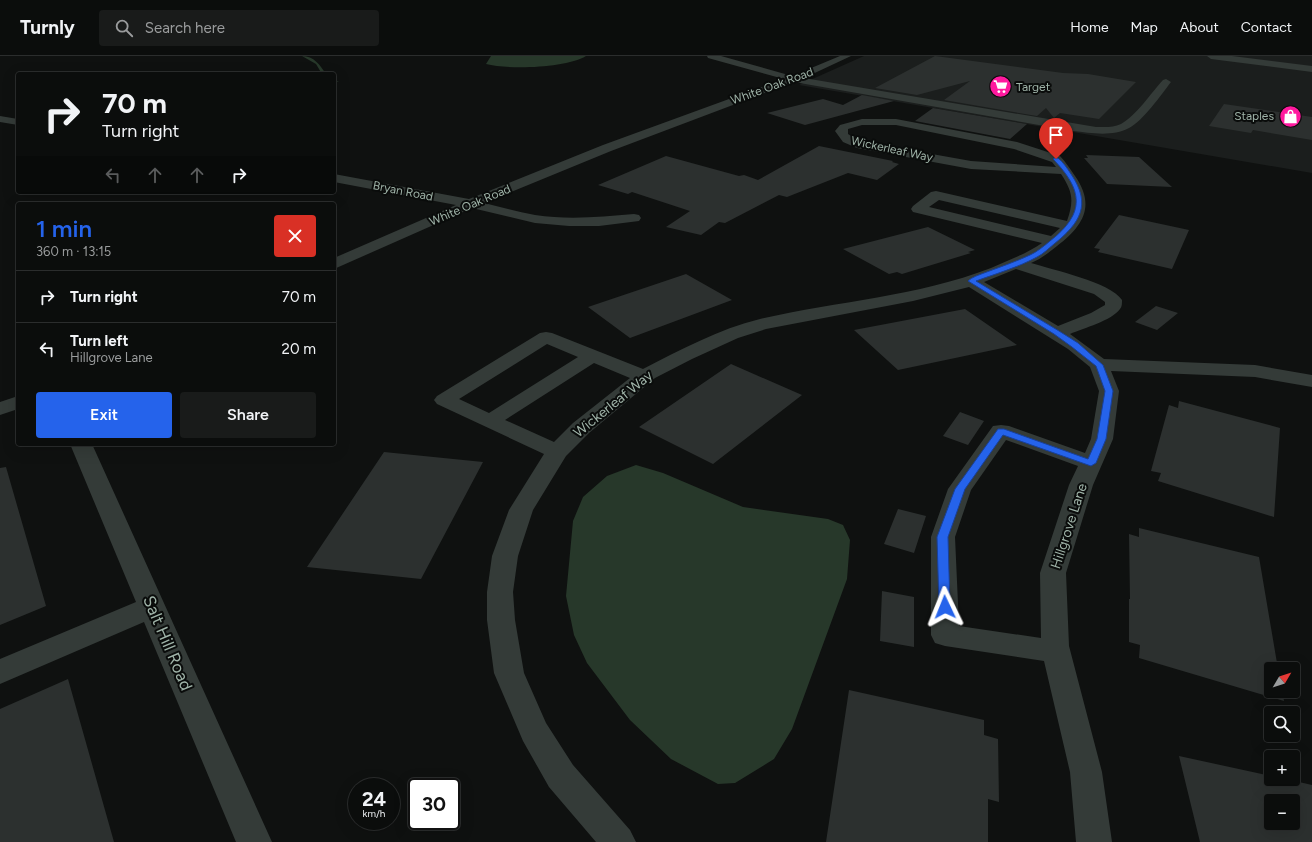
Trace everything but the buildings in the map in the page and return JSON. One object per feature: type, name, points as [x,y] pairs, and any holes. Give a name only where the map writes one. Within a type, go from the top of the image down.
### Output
[{"type":"street","points":[[711,56],[793,79],[1066,126],[1102,130],[1114,129],[1127,124],[1166,82]]},
{"type":"street","name":"White Oak Road","points":[[606,148],[793,79],[847,56]]},
{"type":"street","points":[[1210,56],[1312,68]]},
{"type":"street","name":"White Oak Road","points":[[336,263],[789,69]]},
{"type":"street","points":[[0,119],[16,122]]},
{"type":"street","name":"Wickerleaf Way","points":[[618,842],[561,776],[534,731],[509,673],[501,620],[500,592],[506,556],[521,510],[557,452],[581,428],[622,394],[645,377],[686,354],[732,334],[762,324],[884,302],[971,281],[1018,264],[1034,256],[1054,241],[1074,222],[1078,210],[1079,196],[1066,171],[1056,159],[1034,151],[896,122],[862,122],[844,127],[841,131],[845,138],[857,144],[971,165],[1066,171]]},
{"type":"street","name":"Bryan Road","points":[[336,178],[471,204],[535,219],[569,222],[599,222],[634,218]]},
{"type":"street","points":[[1054,241],[918,209],[936,195],[1070,226]]},
{"type":"street","points":[[1018,264],[1100,290],[1114,300],[1113,307],[1097,317],[1057,332]]},
{"type":"street","name":"Hillgrove Lane","points":[[971,281],[1057,332],[1075,345],[1099,365],[1109,391],[1102,439],[1081,485],[1053,573],[1057,652],[1086,772],[1094,842]]},
{"type":"street","points":[[557,452],[444,400],[546,337],[645,377]]},
{"type":"street","points":[[490,421],[592,356]]},
{"type":"street","points":[[1099,365],[1255,371],[1312,381]]},
{"type":"street","points":[[0,409],[16,403]]},
{"type":"street","points":[[1057,652],[945,635],[942,537],[960,489],[1001,431],[1091,463]]},
{"type":"street","name":"Salt Hill Road","points":[[82,446],[254,842]]},
{"type":"street","points":[[0,672],[152,607]]},
{"type":"shaded area","points":[[491,56],[586,56],[577,60],[552,65],[537,67],[509,67],[486,64]]},
{"type":"shaded area","points":[[864,56],[1312,56],[1312,173],[799,85]]},
{"type":"shaded area","points":[[636,465],[663,473],[743,507],[828,519],[843,525],[850,540],[847,579],[792,729],[774,759],[735,783],[718,784],[671,759],[630,720],[587,663],[574,635],[566,596],[573,521],[583,497],[607,476]]},
{"type":"waterway","points":[[304,56],[317,63],[323,72]]},
{"type":"place","name":"Target","points":[[1001,87]]},
{"type":"place","name":"Staples","points":[[1290,116]]},
{"type":"route","points":[[945,607],[942,537],[960,489],[1001,431],[1091,463],[1102,439],[1109,391],[1099,365],[1057,332],[971,281],[1018,264],[1034,256],[1058,238],[1074,222],[1078,210],[1079,196],[1074,184],[1056,159]]}]
